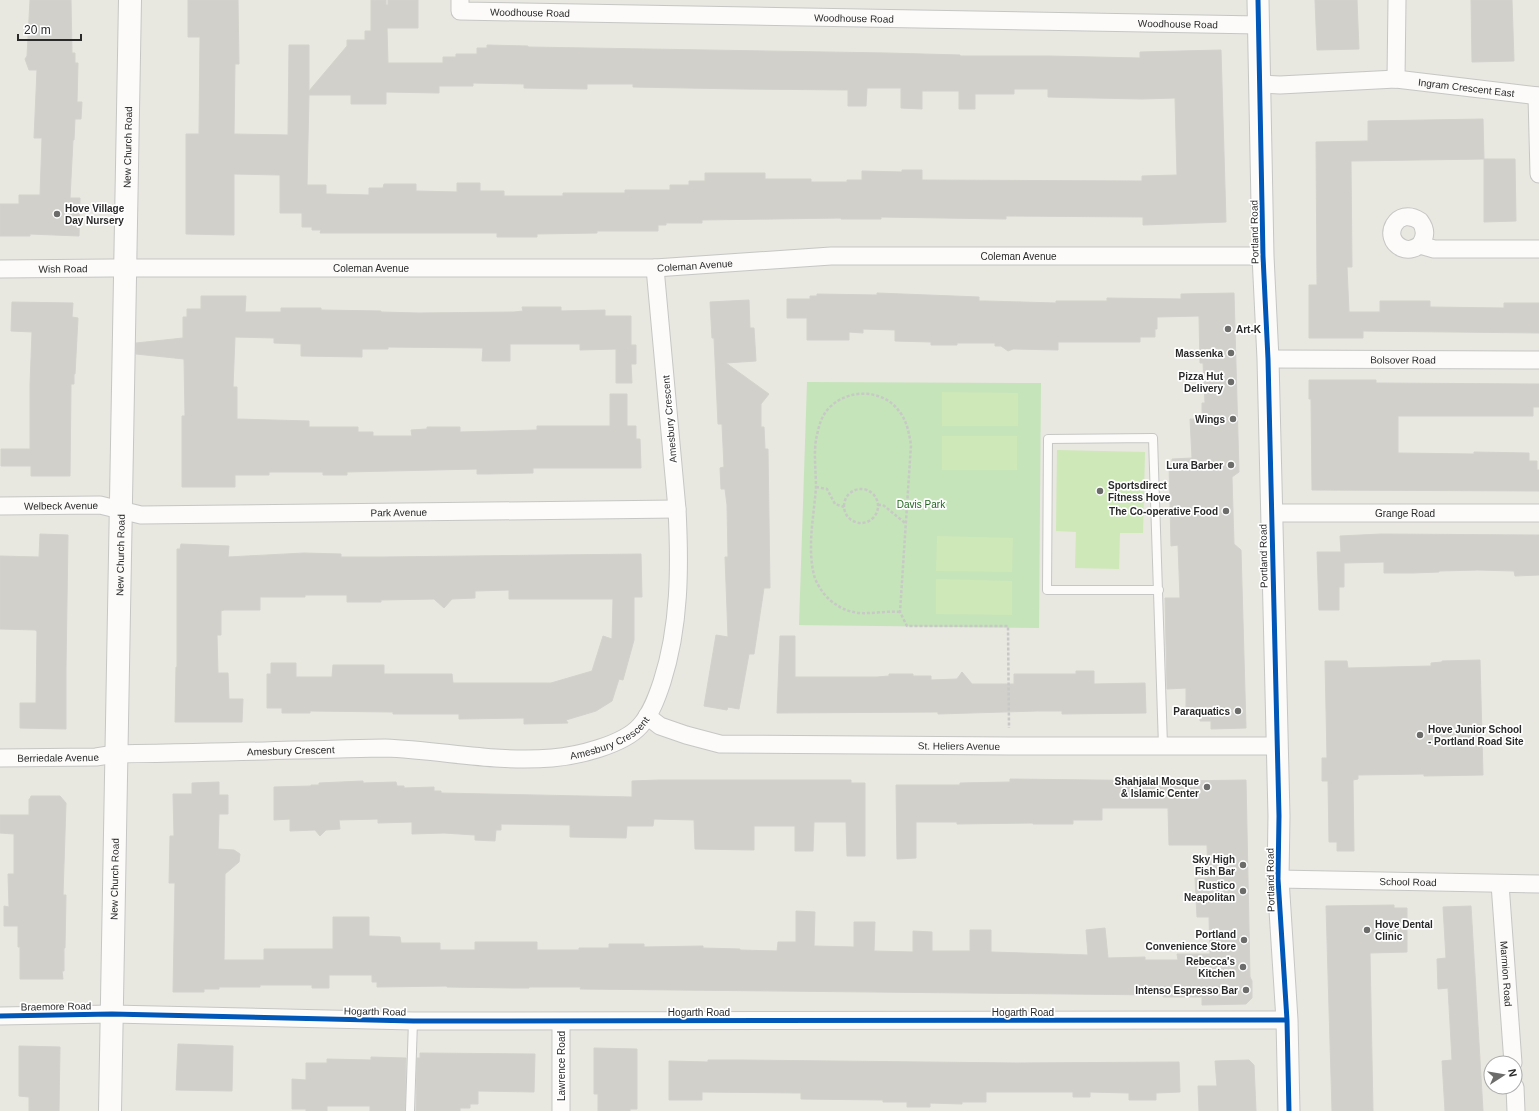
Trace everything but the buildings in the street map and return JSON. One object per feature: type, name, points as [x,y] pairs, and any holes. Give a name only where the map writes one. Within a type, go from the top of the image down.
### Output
[{"type":"main road","name":"New Church Road","points":[[110,1111],[115,754],[126,269],[130,0]]},
{"type":"street","name":"Woodhouse Road","points":[[460,0],[460,11],[1259,26]]},
{"type":"street","name":"Portland Road","points":[[1258,0],[1263,256],[1268,359],[1279,816],[1278,878],[1287,1020],[1289,1111]]},
{"type":"street","points":[[1396,79],[1397,0]]},
{"type":"street","name":"Ingram Crescent East","points":[[1260,84],[1396,79],[1538,96],[1539,174]]},
{"type":"street","points":[[1420,245],[1434,250],[1539,249]]},
{"type":"street","name":"Coleman Avenue","points":[[126,269],[655,268],[831,256],[1263,256]]},
{"type":"street","name":"Amesbury Crescent","points":[[115,754],[386,748],[524,760],[582,753],[611,744],[626,737],[640,727],[654,703],[669,662],[675,629],[679,585],[677,509],[655,268]]},
{"type":"street","name":"Wish Road","points":[[0,269],[126,269]]},
{"type":"street","name":"Bolsover Road","points":[[1268,359],[1539,360]]},
{"type":"street","name":"Welbeck Avenue","points":[[0,506],[100,505],[121,510]]},
{"type":"street","name":"Park Avenue","points":[[121,510],[141,514],[677,509]]},
{"type":"street","name":"Grange Road","points":[[1271,513],[1539,513]]},
{"type":"street","name":"St. Heliers Avenue","points":[[647,716],[660,726],[686,736],[720,744],[1277,746]]},
{"type":"street","name":"Berriedale Avenue","points":[[0,758],[96,757],[115,754]]},
{"type":"street","name":"School Road","points":[[1278,878],[1539,884]]},
{"type":"street","name":"Marmion Road","points":[[1500,884],[1512,1055]]},
{"type":"street","name":"Braemore Road","points":[[0,1016],[112,1014]]},
{"type":"street","name":"Hogarth Road","points":[[112,1014],[413,1021],[561,1022],[1287,1020]]},
{"type":"street","name":"Lawrence Road","points":[[561,1022],[561,1111]]},
{"type":"street","points":[[1515,1095],[1516,1111]]},
{"type":"lane","points":[[1158,590],[1047,590],[1048,439],[1153,438],[1158,590],[1163,746]]},
{"type":"lane","points":[[410,1111],[413,1021]]},
{"type":"path","points":[[900,612],[865,614],[851,612],[840,607],[829,599],[821,589],[814,576],[811,542],[816,487],[816,436],[821,419],[829,408],[841,399],[856,394],[866,393],[881,397],[891,403],[899,410],[909,433],[911,445],[900,612],[907,626],[1008,626],[1009,746]]},
{"type":"path","points":[[816,487],[827,489],[835,504],[844,507]]},
{"type":"path","points":[[862,489],[872,493],[876,497],[878,505],[877,514],[874,518],[864,523],[858,523],[848,517],[844,507],[845,501],[851,492],[862,489]]},
{"type":"path","points":[[878,505],[883,505],[905,523]]},
{"type":"green space","name":"Davis Park","points":[[807,382],[1041,383],[1039,628],[799,625]]},
{"type":"green space","points":[[942,392],[1018,393],[1018,426],[942,426]]},
{"type":"green space","points":[[942,436],[1017,436],[1017,470],[942,470]]},
{"type":"green space","name":"Sportsdirect Fitness Hove","points":[[1057,450],[1145,452],[1143,533],[1120,533],[1119,569],[1075,568],[1076,532],[1056,531]]},
{"type":"green space","points":[[937,536],[1013,538],[1012,572],[936,571]]},
{"type":"green space","points":[[936,579],[1012,581],[1012,615],[936,614]]},
{"type":"cycle path","points":[[1258,0],[1263,256],[1268,359],[1279,816],[1278,879],[1287,1020],[1289,1111]]},
{"type":"cycle path","points":[[0,1016],[112,1014],[413,1021],[1287,1020]]},
{"type":"place","name":"Hove Village Day Nursery","points":[[57,214]]},
{"type":"place","name":"Art-K","points":[[1228,329]]},
{"type":"place","name":"Massenka","points":[[1231,353]]},
{"type":"place","name":"Pizza Hut Delivery","points":[[1231,382]]},
{"type":"place","name":"Wings","points":[[1233,419]]},
{"type":"place","name":"Lura Barber","points":[[1231,465]]},
{"type":"place","name":"Sportsdirect Fitness Hove","points":[[1100,491]]},
{"type":"place","name":"The Co-operative Food","points":[[1226,511]]},
{"type":"place","name":"Paraquatics","points":[[1238,711]]},
{"type":"place","name":"Hove Junior School - Portland Road Site","points":[[1420,735]]},
{"type":"place","name":"Shahjalal Mosque & Islamic Center","points":[[1207,787]]},
{"type":"place","name":"Sky High Fish Bar","points":[[1243,865]]},
{"type":"place","name":"Rustico Neapolitan","points":[[1243,891]]},
{"type":"place","name":"Hove Dental Clinic","points":[[1367,930]]},
{"type":"place","name":"Portland Convenience Store","points":[[1244,940]]},
{"type":"place","name":"Rebecca's Kitchen","points":[[1243,967]]},
{"type":"place","name":"Intenso Espresso Bar","points":[[1246,990]]}]
